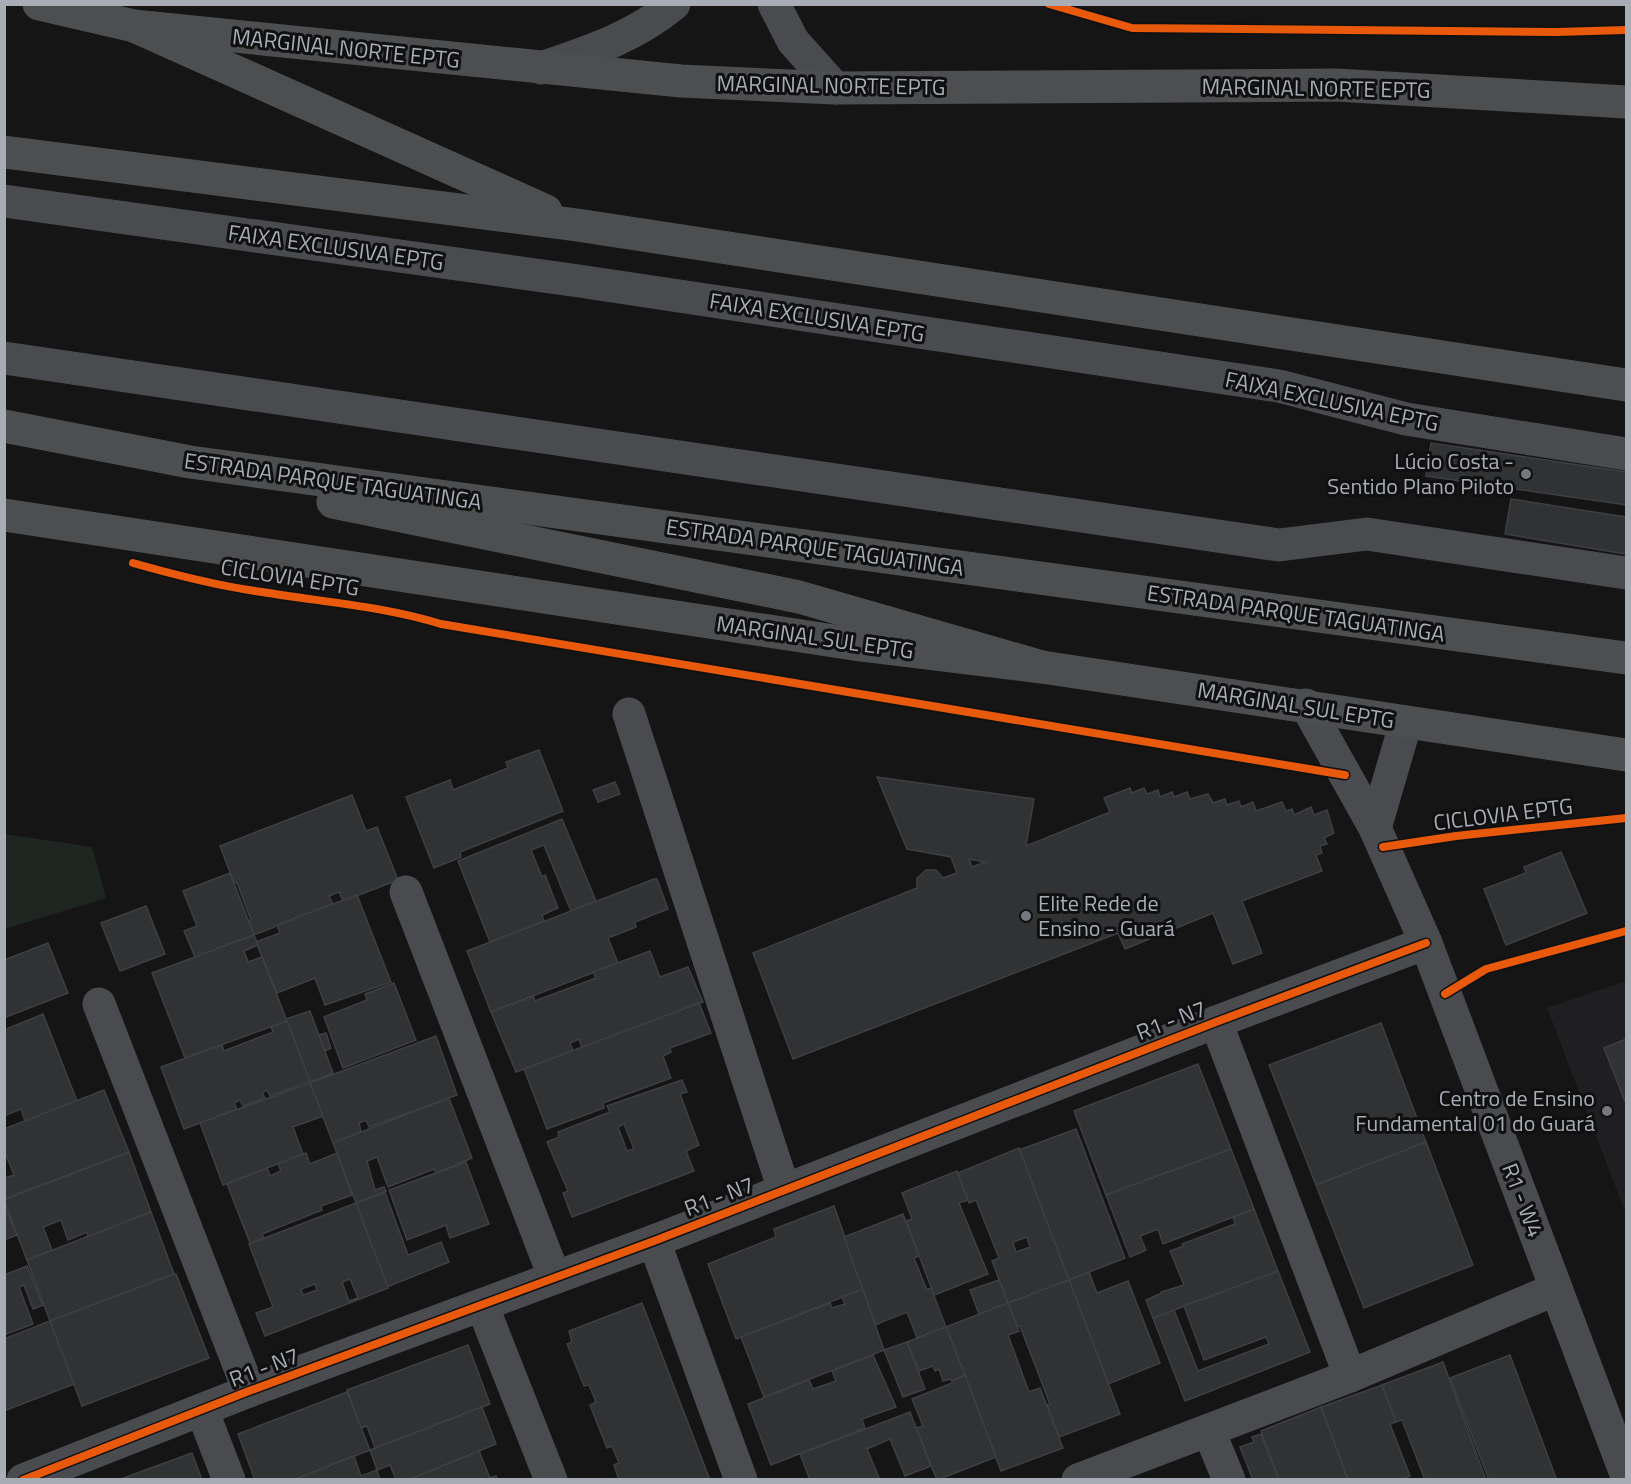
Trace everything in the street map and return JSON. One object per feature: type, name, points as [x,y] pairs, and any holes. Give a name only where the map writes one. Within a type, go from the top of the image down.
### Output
[{"type":"highway","points":[[134,26],[577,225]]},
{"type":"highway","points":[[4,152],[577,225],[1626,385]]},
{"type":"highway","name":"ESTRADA PARQUE TAGUATINGA","points":[[4,426],[190,462],[1626,658]]},
{"type":"highway","points":[[190,462],[328,501],[799,597],[1042,667]]},
{"type":"main road","name":"MARGINAL NORTE EPTG","points":[[39,4],[134,26],[681,81],[835,88],[1336,85],[1626,102]]},
{"type":"main road","name":"MARGINAL SUL EPTG","points":[[4,515],[854,644],[1042,667],[1626,755]]},
{"type":"street","points":[[541,68],[619,40],[661,15],[674,4]]},
{"type":"street","points":[[774,4],[793,41],[835,88]]},
{"type":"street","name":"FAIXA EXCLUSIVA EPTG","points":[[4,201],[579,281],[1279,386],[1406,419],[1626,454]]},
{"type":"street","points":[[4,358],[1279,545],[1367,534],[1626,573]]},
{"type":"street","name":"R1 - W4","points":[[1306,705],[1375,828],[1426,944],[1626,1474]]},
{"type":"street","points":[[629,714],[784,1190]]},
{"type":"street","points":[[1375,828],[1406,722]]},
{"type":"street","points":[[406,892],[554,1276]]},
{"type":"street","name":"R1 - N7","points":[[23,1479],[249,1391],[554,1276],[654,1241],[1216,1022],[1426,944]]},
{"type":"street","points":[[99,1004],[249,1391]]},
{"type":"street","points":[[1216,1022],[1350,1376]]},
{"type":"street","points":[[654,1241],[741,1479]]},
{"type":"street","points":[[1078,1479],[1350,1376],[1556,1290]]},
{"type":"street","points":[[482,1305],[551,1479]]},
{"type":"street","points":[[202,1410],[228,1479]]},
{"type":"street","points":[[1209,1431],[1229,1479]]},
{"type":"shaded area","points":[[5,834],[92,847],[106,898],[5,929]]},
{"type":"shaded area","name":"Centro de Ensino Fundamental 01 do Guará","points":[[1626,981],[1626,1214],[1547,1008]]},
{"type":"building","name":"Lúcio Costa - Sentido Plano Piloto","points":[[1431,443],[1626,472],[1626,505],[1426,476]]},
{"type":"building","name":"Lúcio Costa - Sentido Plano Piloto","points":[[1511,499],[1626,517],[1626,554],[1505,534]]},
{"type":"building","points":[[539,750],[563,811],[460,852],[461,857],[434,868],[406,797],[450,780],[453,790],[508,768],[506,762]]},
{"type":"building","name":"Elite Rede de Ensino - Guará","points":[[877,777],[1034,799],[1026,846],[1110,812],[1104,798],[1130,788],[1132,793],[1144,788],[1147,794],[1158,790],[1160,797],[1172,792],[1174,797],[1187,792],[1190,799],[1208,794],[1213,803],[1225,799],[1227,805],[1239,801],[1241,807],[1253,802],[1256,811],[1282,802],[1286,811],[1292,809],[1294,815],[1311,807],[1314,815],[1327,810],[1334,833],[1324,838],[1327,844],[1320,846],[1322,853],[1316,855],[1322,871],[1242,901],[1262,953],[1233,964],[1213,913],[1125,949],[1118,933],[793,1059],[753,953],[917,888],[917,878],[926,870],[936,870],[943,878],[957,873],[951,857],[907,849]],"holes":[[[969,859],[985,862],[972,867]]]},
{"type":"building","points":[[615,782],[620,794],[598,802],[593,790]]},
{"type":"building","points":[[352,795],[366,831],[377,827],[398,880],[343,901],[339,892],[329,896],[333,904],[254,935],[248,921],[251,920],[237,883],[234,883],[220,846]]},
{"type":"building","points":[[562,819],[596,901],[571,911],[544,845],[531,850],[542,877],[545,875],[558,908],[542,915],[544,921],[490,942],[458,861]]},
{"type":"building","points":[[1561,852],[1587,913],[1506,945],[1484,889],[1526,873],[1524,867]]},
{"type":"building","points":[[230,873],[254,935],[195,957],[184,931],[197,926],[183,891]]},
{"type":"building","points":[[657,879],[668,909],[635,922],[636,927],[608,938],[618,963],[491,1012],[467,951]]},
{"type":"building","points":[[357,895],[391,982],[325,1005],[315,978],[277,993],[256,942],[280,933],[277,925]]},
{"type":"building","points":[[146,906],[165,954],[120,971],[101,923]]},
{"type":"building","points":[[254,935],[258,945],[244,951],[248,962],[262,957],[287,1021],[185,1058],[152,973]]},
{"type":"building","points":[[48,943],[68,993],[6,1017],[4,1012],[4,960]]},
{"type":"building","points":[[650,951],[660,977],[688,967],[703,1002],[582,1048],[579,1039],[570,1043],[573,1051],[516,1072],[491,1012],[533,996],[535,1001],[596,978],[593,972]]},
{"type":"building","points":[[394,983],[416,1040],[343,1068],[324,1017],[367,1000],[365,994]]},
{"type":"building","points":[[699,1003],[711,1033],[670,1048],[671,1052],[663,1056],[671,1078],[603,1103],[604,1108],[547,1129],[524,1069]]},
{"type":"building","points":[[310,1011],[333,1073],[310,1082],[286,1019]]},
{"type":"building","points":[[43,1014],[77,1101],[25,1121],[21,1109],[4,1116],[4,1030]]},
{"type":"building","points":[[287,1021],[310,1081],[270,1096],[267,1090],[262,1093],[265,1098],[243,1106],[240,1100],[234,1103],[237,1109],[184,1129],[161,1067],[222,1045],[224,1051],[273,1032],[271,1027]]},
{"type":"building","points":[[1381,1023],[1426,1142],[1316,1185],[1269,1065]]},
{"type":"building","points":[[326,1033],[331,1048],[325,1051],[319,1035]]},
{"type":"building","points":[[436,1036],[457,1095],[369,1127],[366,1120],[359,1123],[361,1132],[333,1143],[310,1083]]},
{"type":"building","points":[[1626,1039],[1626,1104],[1604,1048]]},
{"type":"building","points":[[1198,1064],[1231,1149],[1106,1195],[1074,1111]]},
{"type":"building","points":[[682,1080],[687,1092],[680,1094],[699,1145],[686,1151],[694,1171],[572,1217],[563,1193],[568,1191],[547,1142],[559,1137],[558,1132],[610,1112],[607,1106]],"holes":[[[624,1124],[634,1149],[627,1151],[618,1127]]]},
{"type":"building","points":[[310,1083],[323,1116],[293,1127],[303,1154],[223,1185],[200,1123]]},
{"type":"building","points":[[104,1090],[129,1152],[4,1199],[4,1178],[14,1175],[4,1150],[4,1129]]},
{"type":"building","points":[[449,1098],[472,1158],[436,1173],[434,1169],[388,1187],[377,1157],[367,1161],[375,1190],[384,1187],[386,1191],[356,1203],[333,1143]]},
{"type":"building","points":[[1076,1129],[1125,1258],[1069,1280],[1019,1150]]},
{"type":"building","points":[[1426,1142],[1473,1265],[1364,1308],[1316,1185]]},
{"type":"building","points":[[1019,1148],[1069,1280],[1008,1303],[992,1261],[999,1258],[976,1200],[969,1203],[958,1173]],"holes":[[[1027,1237],[1030,1247],[1016,1252],[1013,1242]]]},
{"type":"building","points":[[1231,1149],[1254,1209],[1163,1244],[1158,1229],[1140,1236],[1146,1250],[1130,1257],[1106,1195]]},
{"type":"building","points":[[129,1152],[151,1212],[88,1237],[87,1232],[68,1240],[61,1220],[43,1227],[52,1250],[27,1260],[4,1200]]},
{"type":"building","points":[[306,1153],[310,1164],[337,1153],[352,1195],[321,1206],[322,1210],[262,1234],[264,1238],[250,1243],[227,1184],[267,1168],[270,1176],[281,1171],[278,1164]]},
{"type":"building","points":[[466,1162],[489,1224],[450,1238],[446,1225],[407,1240],[389,1190]]},
{"type":"building","points":[[957,1171],[968,1200],[959,1203],[988,1274],[934,1295],[906,1221],[912,1219],[902,1193]]},
{"type":"building","points":[[385,1192],[408,1255],[441,1242],[449,1262],[387,1287],[356,1203]]},
{"type":"building","points":[[356,1203],[388,1288],[265,1336],[256,1313],[273,1307],[249,1244]],"holes":[[[350,1279],[358,1298],[349,1301],[342,1282]],[[315,1284],[317,1290],[303,1295],[301,1289]]]},
{"type":"building","points":[[4,1205],[17,1235],[4,1240]]},
{"type":"building","points":[[834,1206],[863,1289],[736,1339],[708,1264],[776,1237],[774,1229]]},
{"type":"building","points":[[1254,1209],[1278,1271],[1153,1318],[1146,1300],[1161,1292],[1184,1285],[1170,1251],[1184,1246],[1182,1244],[1235,1224],[1233,1217]]},
{"type":"building","points":[[151,1212],[174,1274],[50,1321],[27,1260]]},
{"type":"building","points":[[903,1214],[919,1256],[914,1258],[927,1290],[931,1288],[946,1327],[917,1338],[907,1312],[875,1325],[844,1237]]},
{"type":"building","points":[[27,1266],[43,1305],[33,1309],[24,1285],[19,1287],[33,1324],[4,1335],[4,1275]]},
{"type":"building","points":[[1278,1271],[1310,1352],[1185,1401],[1153,1318],[1174,1310],[1198,1371],[1269,1344],[1266,1337],[1204,1360],[1184,1306]]},
{"type":"building","points":[[1089,1272],[1097,1293],[1128,1281],[1160,1363],[1108,1384],[1069,1280]]},
{"type":"building","points":[[176,1274],[209,1358],[82,1406],[50,1321]]},
{"type":"building","points":[[999,1280],[1008,1303],[979,1314],[970,1290]]},
{"type":"building","points":[[1069,1280],[1120,1414],[1059,1437],[1047,1405],[1050,1404],[1020,1326],[1017,1327],[1008,1303]]},
{"type":"building","points":[[863,1289],[884,1350],[764,1397],[741,1337],[830,1303],[832,1308],[845,1304],[842,1297]]},
{"type":"building","points":[[642,1303],[710,1480],[619,1480],[614,1465],[619,1463],[612,1446],[607,1448],[590,1405],[596,1402],[589,1385],[584,1386],[567,1344],[572,1342],[569,1331]]},
{"type":"building","points":[[1008,1303],[1019,1331],[1008,1335],[1029,1392],[1040,1388],[1063,1448],[1001,1471],[946,1327]]},
{"type":"building","points":[[50,1321],[74,1384],[4,1411],[4,1339]]},
{"type":"building","points":[[946,1327],[965,1375],[952,1381],[951,1379],[943,1381],[939,1369],[935,1371],[933,1366],[919,1371],[907,1342]]},
{"type":"building","points":[[907,1342],[925,1389],[903,1397],[884,1350]]},
{"type":"building","points":[[468,1345],[490,1404],[375,1448],[367,1426],[361,1428],[347,1390]]},
{"type":"building","points":[[873,1355],[896,1407],[862,1419],[865,1428],[771,1465],[748,1404],[809,1380],[813,1389],[836,1381],[832,1371]]},
{"type":"building","points":[[1510,1355],[1556,1478],[1552,1480],[1489,1480],[1450,1378]]},
{"type":"building","points":[[1443,1362],[1486,1480],[1425,1480],[1402,1420],[1396,1422],[1382,1385]]},
{"type":"building","points":[[965,1375],[996,1457],[937,1480],[916,1428],[923,1426],[912,1399],[952,1383]]},
{"type":"building","points":[[1382,1385],[1396,1422],[1390,1424],[1410,1476],[1402,1480],[1348,1480],[1321,1407]]},
{"type":"building","points":[[347,1392],[370,1450],[293,1480],[255,1480],[238,1434]]},
{"type":"building","points":[[482,1407],[496,1444],[408,1480],[396,1480],[390,1465],[377,1470],[370,1450]]},
{"type":"building","points":[[1321,1407],[1348,1480],[1279,1480],[1261,1431]]},
{"type":"building","points":[[910,1412],[931,1466],[905,1476],[890,1439],[867,1449],[880,1480],[810,1480],[800,1454]]},
{"type":"building","points":[[1261,1434],[1279,1480],[1253,1480],[1240,1447],[1254,1442],[1252,1437]]},
{"type":"building","points":[[479,1451],[490,1478],[496,1476],[498,1480],[408,1480]]},
{"type":"building","points":[[192,1453],[202,1480],[118,1480]]},
{"type":"building","points":[[354,1456],[361,1476],[377,1470],[380,1480],[293,1480]]},
{"type":"cycle path","points":[[1049,4],[1132,28],[1556,32],[1626,30]]},
{"type":"cycle path","name":"CICLOVIA EPTG","points":[[133,563],[229,587],[375,609],[441,624],[1345,775]]},
{"type":"cycle path","name":"CICLOVIA EPTG","points":[[1383,847],[1456,836],[1626,818]]},
{"type":"cycle path","points":[[1445,994],[1486,969],[1626,931]]},
{"type":"cycle path","points":[[23,1480],[249,1391],[654,1241],[1216,1022],[1426,943]]},
{"type":"place","name":"Lúcio Costa - Sentido Plano Piloto","points":[[1526,474]]},
{"type":"place","name":"Elite Rede de Ensino - Guará","points":[[1026,916]]},
{"type":"place","name":"Centro de Ensino Fundamental 01 do Guará","points":[[1607,1111]]}]
